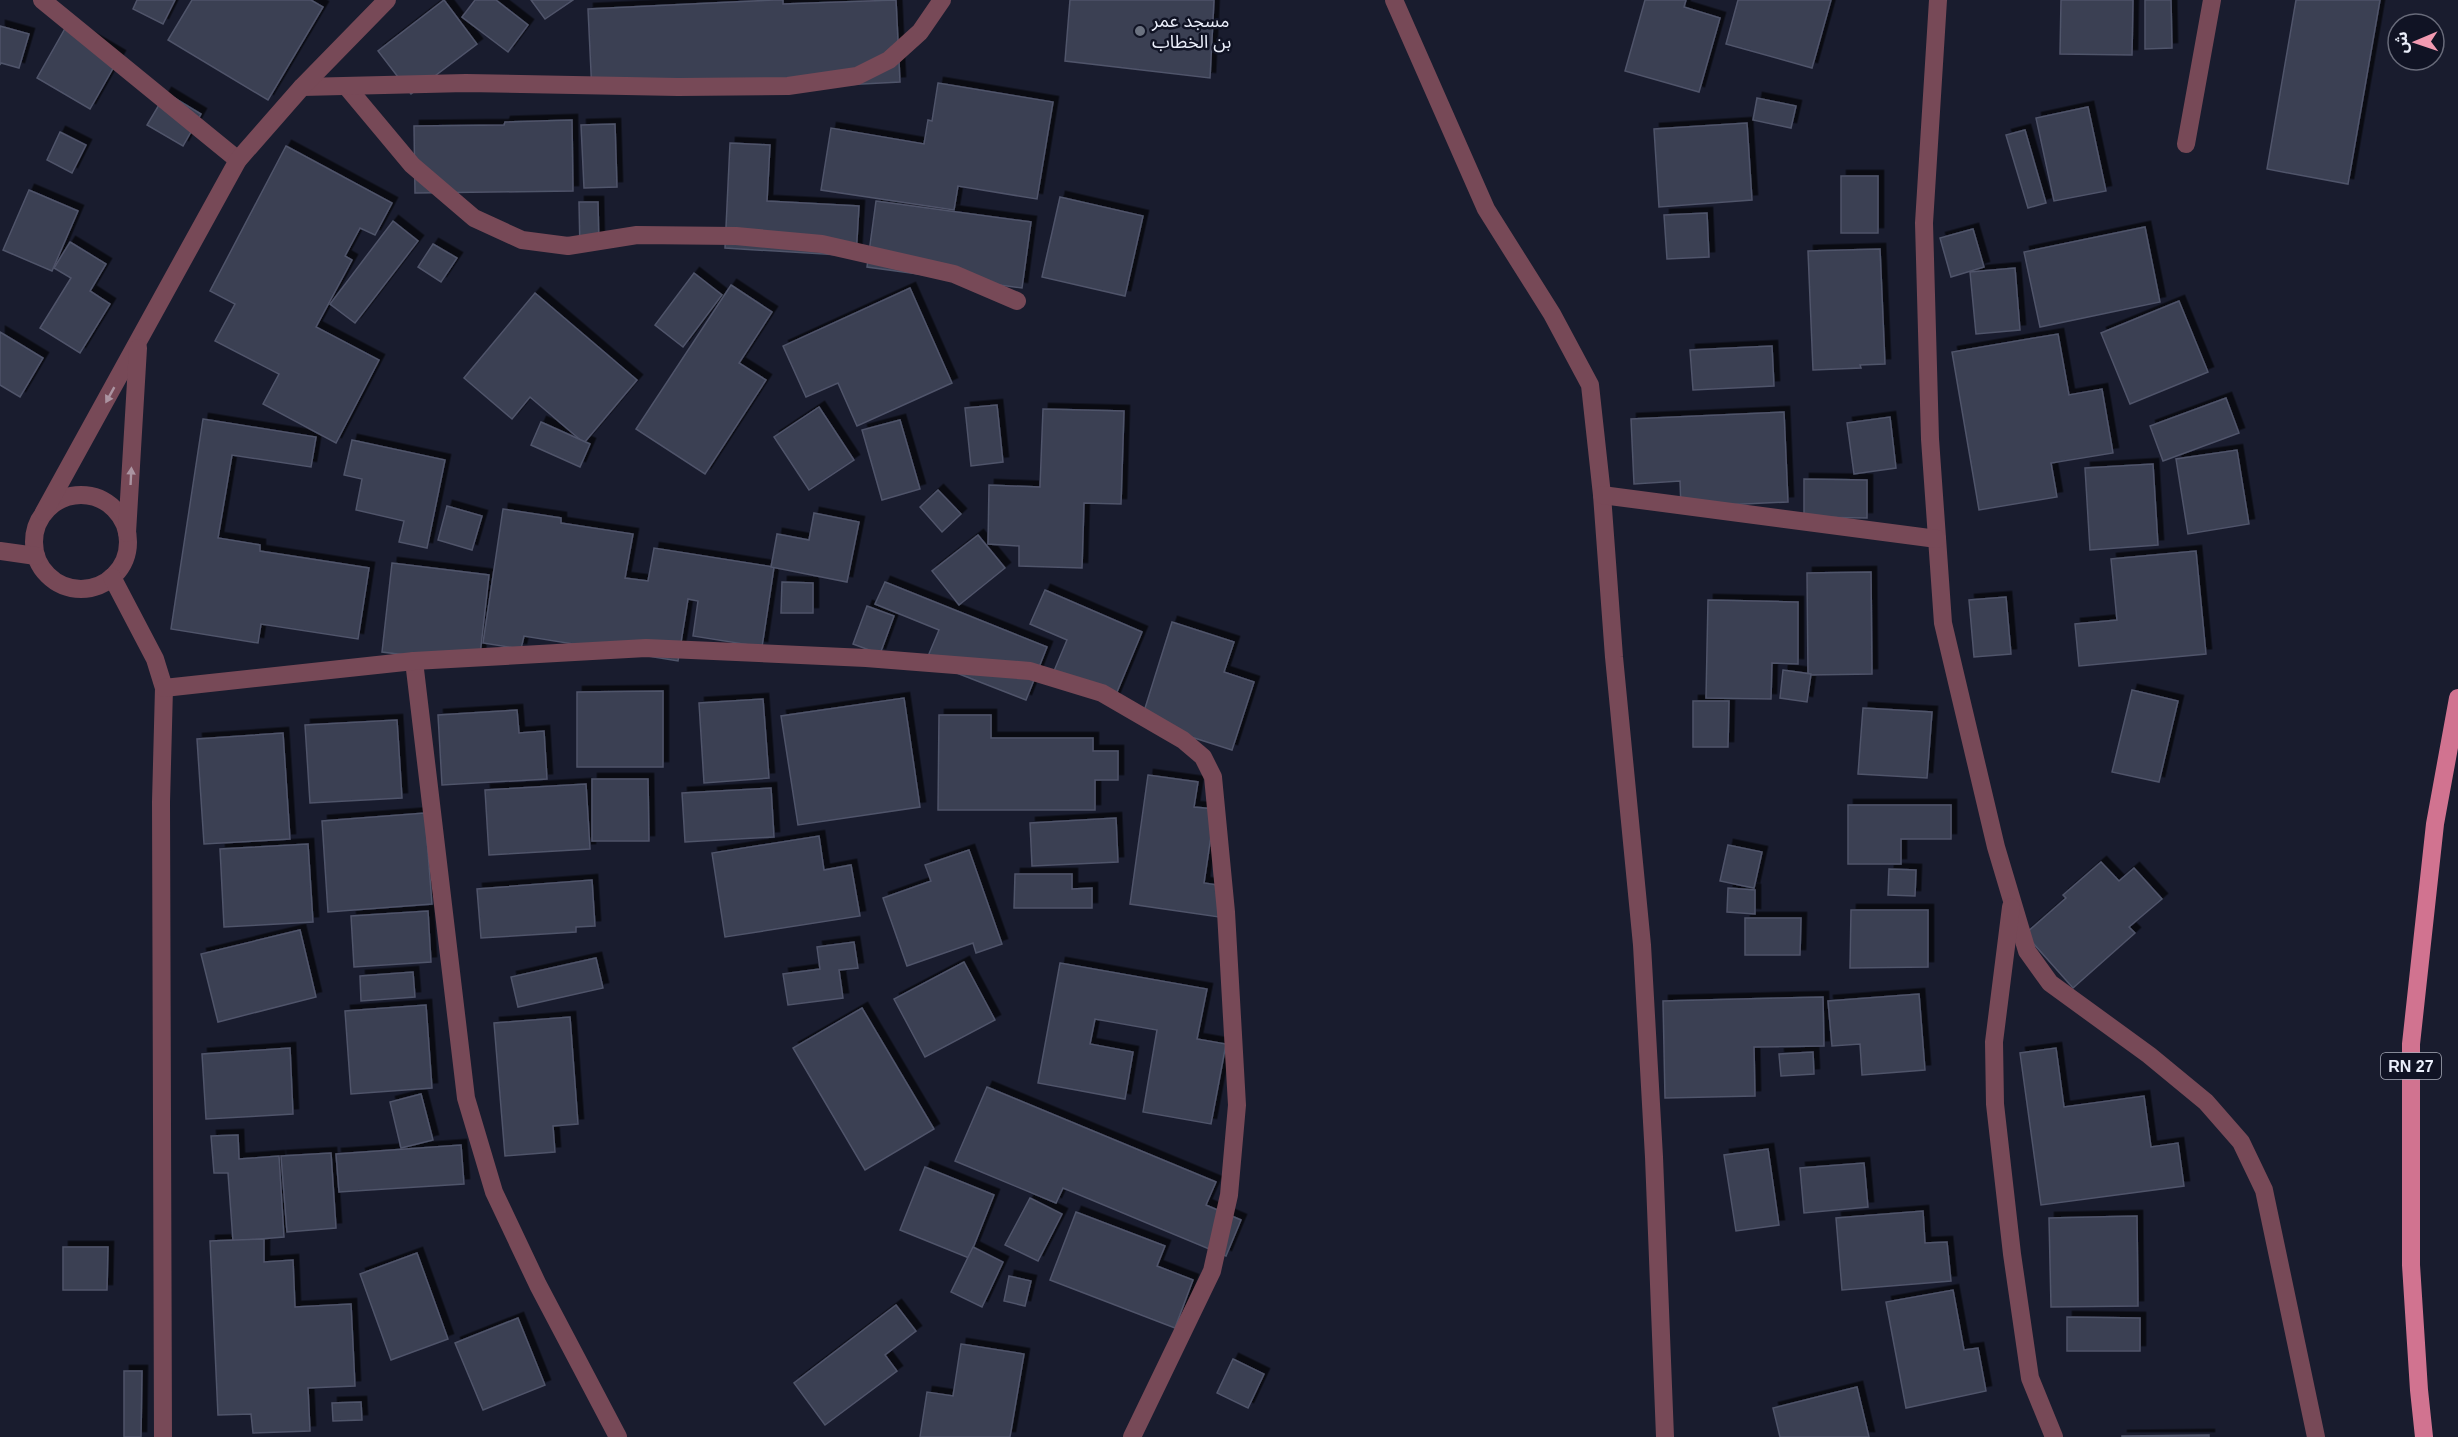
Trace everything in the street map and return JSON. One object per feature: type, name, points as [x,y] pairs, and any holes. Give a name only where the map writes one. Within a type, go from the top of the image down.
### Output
[{"type":"main road","name":"RN 27","points":[[2424,1437],[2411,1265],[2411,1044],[2435,824],[2458,698]]},
{"type":"street","points":[[42,0],[238,160]]},
{"type":"street","points":[[138,344],[127,550],[122,565],[112,577],[99,586],[68,587],[53,581],[43,570],[36,556],[33,541],[44,512],[238,160],[302,87],[387,0]]},
{"type":"street","points":[[302,87],[466,83],[678,87],[788,86],[856,76],[889,60],[920,32],[942,0]]},
{"type":"street","points":[[1394,0],[1486,209],[1552,314],[1590,385],[1642,945],[1654,1157],[1665,1437]]},
{"type":"street","points":[[1938,0],[1924,223],[1930,439],[1943,623],[1996,847],[2027,951],[2050,983],[2150,1055],[2206,1102],[2241,1142],[2264,1190],[2316,1437]]},
{"type":"street","points":[[2187,144],[2212,0]]},
{"type":"street","points":[[346,86],[412,165],[474,218],[522,240],[568,246],[637,235],[736,236],[822,244],[954,274],[1017,301]]},
{"type":"street","points":[[44,512],[55,502],[70,496],[85,495],[100,498],[112,507],[122,520],[127,534]]},
{"type":"street","points":[[1602,495],[1937,539]]},
{"type":"street","points":[[0,551],[36,556]]},
{"type":"street","points":[[112,577],[154,659],[164,688],[161,802],[163,1437]]},
{"type":"street","points":[[164,688],[414,661],[646,648],[866,658],[1030,671],[1102,693],[1183,740],[1203,757],[1212,777],[1226,912],[1237,1105],[1229,1196],[1212,1271],[1132,1437]]},
{"type":"street","points":[[414,661],[466,1098],[494,1192],[538,1285],[618,1437]]},
{"type":"street","points":[[2012,899],[1994,1042],[1995,1104],[2012,1254],[2030,1378],[2054,1437]]},
{"type":"building","points":[[137,0],[175,0],[163,24],[133,9]]},
{"type":"building","points":[[192,0],[311,0],[323,7],[268,100],[168,40]]},
{"type":"building","points":[[444,0],[477,44],[411,94],[378,51]]},
{"type":"building","points":[[475,0],[496,0],[528,25],[508,52],[462,17]]},
{"type":"building","points":[[531,0],[573,0],[545,19]]},
{"type":"building","points":[[783,0],[783,4],[896,0],[900,82],[726,91],[592,93],[588,9]]},
{"type":"building","name":"مسجد عمر بن الخطاب","points":[[1070,0],[1214,0],[1210,78],[1065,61]]},
{"type":"building","points":[[1645,0],[1686,0],[1684,7],[1720,18],[1699,92],[1625,71]]},
{"type":"building","points":[[1738,0],[1831,0],[1812,68],[1726,44]]},
{"type":"building","points":[[2061,0],[2133,0],[2132,55],[2060,54]]},
{"type":"building","points":[[2145,0],[2171,0],[2172,48],[2145,49]]},
{"type":"building","points":[[2296,0],[2380,0],[2348,184],[2267,169]]},
{"type":"building","points":[[67,25],[120,56],[90,109],[37,78]]},
{"type":"building","points":[[0,26],[29,34],[19,68],[1,63],[0,65]]},
{"type":"building","points":[[938,83],[1053,102],[1037,199],[958,186],[954,210],[821,190],[831,128],[924,144],[928,120],[932,121]]},
{"type":"building","points":[[166,93],[201,114],[183,146],[147,125]]},
{"type":"building","points":[[1757,98],[1796,106],[1791,128],[1753,120]]},
{"type":"building","points":[[2088,107],[2106,191],[2054,201],[2036,118]]},
{"type":"building","points":[[572,120],[573,191],[415,193],[414,126],[504,125],[505,122]]},
{"type":"building","points":[[1747,123],[1752,200],[1659,207],[1654,129]]},
{"type":"building","points":[[615,124],[617,187],[584,188],[581,125]]},
{"type":"building","points":[[2025,130],[2046,203],[2028,208],[2006,135]]},
{"type":"building","points":[[60,132],[86,145],[72,173],[47,160]]},
{"type":"building","points":[[730,143],[770,145],[767,201],[859,206],[856,256],[725,248]]},
{"type":"building","points":[[286,146],[392,203],[375,235],[360,228],[345,256],[352,260],[316,327],[379,360],[336,443],[263,404],[279,374],[215,341],[235,304],[210,291]]},
{"type":"building","points":[[1841,176],[1878,176],[1878,233],[1841,233]]},
{"type":"building","points":[[29,190],[78,211],[52,271],[3,250]]},
{"type":"building","points":[[1060,197],[1143,216],[1125,296],[1042,277]]},
{"type":"building","points":[[876,201],[1031,222],[1022,288],[867,267]]},
{"type":"building","points":[[579,202],[598,202],[599,249],[580,250]]},
{"type":"building","points":[[1707,213],[1709,257],[1667,259],[1664,215]]},
{"type":"building","points":[[393,221],[418,241],[355,323],[330,304]]},
{"type":"building","points":[[2145,227],[2160,302],[2040,327],[2024,252]]},
{"type":"building","points":[[1973,229],[1984,267],[1951,277],[1940,238]]},
{"type":"building","points":[[70,242],[106,264],[90,291],[110,304],[80,353],[40,328],[71,278],[54,268]]},
{"type":"building","points":[[433,244],[457,258],[441,282],[418,267]]},
{"type":"building","points":[[1880,249],[1885,364],[1860,365],[1861,368],[1813,370],[1808,251]]},
{"type":"building","points":[[2015,268],[2020,330],[1976,334],[1970,272]]},
{"type":"building","points":[[694,273],[722,295],[683,347],[655,325]]},
{"type":"building","points":[[731,285],[772,312],[739,363],[766,380],[705,474],[636,429]]},
{"type":"building","points":[[910,288],[952,383],[857,426],[838,383],[806,397],[783,346]]},
{"type":"building","points":[[535,293],[637,380],[584,443],[530,397],[512,419],[464,378]]},
{"type":"building","points":[[2179,301],[2208,372],[2130,404],[2101,333]]},
{"type":"building","points":[[0,332],[43,358],[20,397],[0,385]]},
{"type":"building","points":[[2058,334],[2069,395],[2102,389],[2113,453],[2051,463],[2057,497],[1979,510],[1952,352]]},
{"type":"building","points":[[1772,346],[1774,386],[1693,390],[1690,350]]},
{"type":"building","points":[[2226,398],[2239,433],[2163,461],[2150,426]]},
{"type":"building","points":[[997,405],[1003,462],[971,466],[965,408]]},
{"type":"building","points":[[819,407],[854,460],[809,490],[774,437]]},
{"type":"building","points":[[1043,409],[1124,411],[1121,504],[1084,503],[1082,568],[1019,566],[1019,546],[988,544],[989,485],[1040,487]]},
{"type":"building","points":[[1784,412],[1788,502],[1681,507],[1680,481],[1634,484],[1631,419]]},
{"type":"building","points":[[1890,417],[1896,468],[1854,474],[1847,423]]},
{"type":"building","points":[[203,419],[316,437],[311,467],[232,455],[218,538],[260,545],[260,551],[369,568],[358,639],[261,624],[258,643],[171,629]]},
{"type":"building","points":[[900,420],[920,489],[882,500],[862,430]]},
{"type":"building","points":[[541,422],[590,444],[580,467],[531,445]]},
{"type":"building","points":[[352,440],[445,460],[427,548],[399,542],[404,521],[356,510],[362,479],[344,475]]},
{"type":"building","points":[[2237,450],[2249,524],[2188,534],[2176,459]]},
{"type":"building","points":[[2153,464],[2158,545],[2090,550],[2085,468]]},
{"type":"building","points":[[1804,479],[1867,480],[1867,518],[1804,517]]},
{"type":"building","points":[[938,490],[961,514],[942,532],[920,507]]},
{"type":"building","points":[[447,506],[482,516],[472,550],[438,540]]},
{"type":"building","points":[[503,509],[561,518],[561,523],[633,534],[625,578],[648,581],[654,548],[774,567],[762,647],[693,636],[698,601],[688,599],[678,661],[524,636],[521,649],[483,643]]},
{"type":"building","points":[[814,513],[859,522],[847,582],[771,567],[777,534],[809,540]]},
{"type":"building","points":[[978,535],[1005,568],[959,605],[932,571]]},
{"type":"building","points":[[2196,551],[2206,654],[2079,666],[2075,624],[2117,620],[2111,559]]},
{"type":"building","points":[[392,563],[489,575],[479,664],[382,652]]},
{"type":"building","points":[[1871,572],[1872,674],[1808,675],[1807,573]]},
{"type":"building","points":[[782,582],[813,583],[813,613],[781,613]]},
{"type":"building","points":[[885,582],[1047,647],[1026,700],[926,661],[939,630],[875,604]]},
{"type":"building","points":[[1045,590],[1142,632],[1112,704],[1051,678],[1067,640],[1030,624]]},
{"type":"building","points":[[2006,597],[2011,654],[1974,657],[1969,600]]},
{"type":"building","points":[[1708,600],[1798,602],[1798,664],[1772,663],[1771,699],[1706,698]]},
{"type":"building","points":[[867,606],[894,616],[880,654],[853,644]]},
{"type":"building","points":[[1172,622],[1234,642],[1224,672],[1254,682],[1232,750],[1141,721]]},
{"type":"building","points":[[1783,670],[1811,674],[1807,702],[1780,698]]},
{"type":"building","points":[[2132,690],[2178,701],[2159,782],[2112,772]]},
{"type":"building","points":[[663,691],[663,767],[577,767],[577,692]]},
{"type":"building","points":[[904,698],[920,807],[798,825],[781,716]]},
{"type":"building","points":[[763,699],[769,778],[704,783],[699,703]]},
{"type":"building","points":[[1693,701],[1729,701],[1728,747],[1693,747]]},
{"type":"building","points":[[1863,708],[1932,712],[1927,778],[1858,774]]},
{"type":"building","points":[[517,710],[519,733],[544,731],[547,779],[442,785],[438,715]]},
{"type":"building","points":[[939,715],[991,715],[991,738],[1093,738],[1093,751],[1118,751],[1118,780],[1095,780],[1095,810],[938,810]]},
{"type":"building","points":[[397,720],[402,798],[310,803],[305,725]]},
{"type":"building","points":[[283,733],[290,839],[204,844],[197,739]]},
{"type":"building","points":[[1148,775],[1198,782],[1194,807],[1215,809],[1204,883],[1223,886],[1219,917],[1130,904]]},
{"type":"building","points":[[592,779],[648,779],[649,841],[592,841]]},
{"type":"building","points":[[586,784],[590,849],[489,855],[485,790]]},
{"type":"building","points":[[771,788],[774,837],[685,842],[682,793]]},
{"type":"building","points":[[1848,805],[1951,805],[1951,839],[1901,839],[1901,864],[1848,864]]},
{"type":"building","points":[[425,813],[432,904],[328,912],[322,821]]},
{"type":"building","points":[[1116,818],[1118,862],[1032,866],[1030,823]]},
{"type":"building","points":[[819,836],[824,870],[851,865],[860,916],[725,937],[712,853]]},
{"type":"building","points":[[308,844],[313,922],[224,927],[220,849]]},
{"type":"building","points":[[1728,845],[1762,852],[1754,888],[1720,881]]},
{"type":"building","points":[[969,850],[1002,944],[976,953],[973,943],[907,966],[883,898],[931,881],[925,865]]},
{"type":"building","points":[[2101,862],[2119,881],[2134,868],[2162,899],[2129,927],[2135,933],[2073,988],[2025,934],[2066,898],[2063,895]]},
{"type":"building","points":[[1889,869],[1916,870],[1915,896],[1888,895]]},
{"type":"building","points":[[1015,874],[1072,874],[1072,889],[1092,888],[1092,908],[1014,908]]},
{"type":"building","points":[[592,880],[595,926],[576,927],[576,932],[481,938],[477,889]]},
{"type":"building","points":[[1728,888],[1755,890],[1755,914],[1727,912]]},
{"type":"building","points":[[1851,910],[1928,910],[1928,967],[1850,968]]},
{"type":"building","points":[[428,911],[431,962],[354,967],[351,916]]},
{"type":"building","points":[[1745,918],[1801,918],[1800,955],[1745,955]]},
{"type":"building","points":[[300,930],[316,997],[218,1022],[201,954]]},
{"type":"building","points":[[854,942],[858,968],[839,970],[843,998],[788,1005],[783,974],[820,969],[817,947]]},
{"type":"building","points":[[596,958],[603,988],[518,1007],[511,977]]},
{"type":"building","points":[[964,962],[995,1020],[925,1057],[894,999]]},
{"type":"building","points":[[1060,963],[1207,989],[1197,1039],[1226,1044],[1211,1124],[1143,1112],[1157,1030],[1095,1019],[1090,1044],[1133,1052],[1125,1099],[1038,1083]]},
{"type":"building","points":[[413,972],[415,997],[361,1001],[360,976]]},
{"type":"building","points":[[1919,994],[1925,1070],[1862,1075],[1860,1044],[1832,1046],[1828,1001]]},
{"type":"building","points":[[1823,997],[1824,1046],[1754,1047],[1755,1096],[1665,1098],[1663,1001]]},
{"type":"building","points":[[426,1005],[432,1088],[351,1094],[345,1011]]},
{"type":"building","points":[[862,1008],[934,1129],[865,1170],[793,1048]]},
{"type":"building","points":[[570,1017],[578,1124],[553,1126],[555,1152],[505,1156],[494,1023]]},
{"type":"building","points":[[290,1048],[293,1114],[206,1119],[202,1054]]},
{"type":"building","points":[[2056,1048],[2064,1107],[2144,1096],[2151,1147],[2178,1143],[2184,1186],[2041,1205],[2020,1053]]},
{"type":"building","points":[[1813,1052],[1814,1074],[1781,1076],[1779,1054]]},
{"type":"building","points":[[987,1087],[1216,1182],[1206,1205],[1241,1220],[1226,1256],[1063,1188],[1056,1203],[955,1161]]},
{"type":"building","points":[[421,1094],[433,1140],[401,1148],[390,1102]]},
{"type":"building","points":[[238,1135],[239,1159],[279,1156],[284,1237],[233,1241],[228,1173],[214,1173],[211,1136]]},
{"type":"building","points":[[461,1145],[464,1184],[339,1192],[336,1154]]},
{"type":"building","points":[[1768,1149],[1779,1225],[1736,1231],[1724,1155]]},
{"type":"building","points":[[331,1153],[336,1228],[287,1232],[281,1156]]},
{"type":"building","points":[[1864,1163],[1868,1207],[1804,1213],[1800,1168]]},
{"type":"building","points":[[925,1167],[994,1195],[969,1258],[900,1230]]},
{"type":"building","points":[[1030,1198],[1062,1214],[1038,1261],[1005,1245]]},
{"type":"building","points":[[1923,1211],[1925,1243],[1947,1242],[1951,1281],[1842,1290],[1836,1218]]},
{"type":"building","points":[[1076,1212],[1165,1246],[1157,1266],[1193,1280],[1175,1328],[1050,1280]]},
{"type":"building","points":[[2137,1216],[2138,1306],[2051,1307],[2049,1218]]},
{"type":"building","points":[[264,1239],[264,1262],[293,1260],[295,1307],[351,1304],[355,1386],[308,1388],[310,1431],[253,1433],[251,1414],[218,1415],[210,1241]]},
{"type":"building","points":[[63,1247],[108,1247],[107,1290],[63,1290]]},
{"type":"building","points":[[973,1247],[1003,1262],[982,1307],[951,1292]]},
{"type":"building","points":[[417,1253],[448,1339],[391,1360],[360,1274]]},
{"type":"building","points":[[1009,1276],[1031,1281],[1025,1306],[1004,1301]]},
{"type":"building","points":[[1953,1290],[1964,1350],[1978,1348],[1986,1391],[1906,1408],[1886,1302]]},
{"type":"building","points":[[896,1305],[916,1331],[885,1355],[897,1371],[825,1425],[794,1383]]},
{"type":"building","points":[[2067,1317],[2140,1318],[2140,1351],[2067,1351]]},
{"type":"building","points":[[518,1318],[545,1385],[483,1410],[455,1343]]},
{"type":"building","points":[[961,1344],[1024,1354],[1010,1437],[920,1437],[927,1392],[953,1396]]},
{"type":"building","points":[[1233,1359],[1264,1374],[1248,1408],[1217,1393]]},
{"type":"building","points":[[124,1371],[142,1371],[141,1437],[124,1437]]},
{"type":"building","points":[[1857,1387],[1869,1437],[1780,1437],[1773,1408]]},
{"type":"building","points":[[361,1402],[362,1420],[333,1421],[332,1403]]},
{"type":"building","points":[[2209,1435],[2209,1437],[2122,1437],[2122,1436]]},
{"type":"place","name":"مسجد عمر بن الخطاب","points":[[1140,31]]}]
